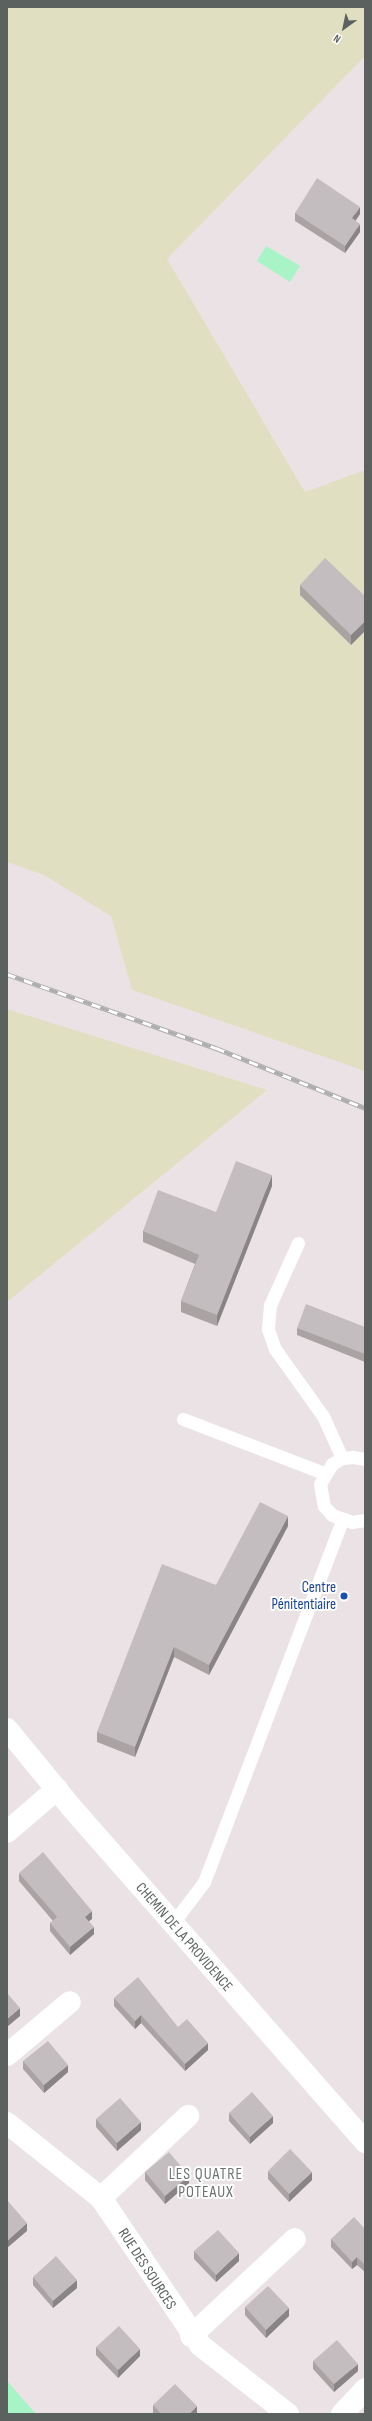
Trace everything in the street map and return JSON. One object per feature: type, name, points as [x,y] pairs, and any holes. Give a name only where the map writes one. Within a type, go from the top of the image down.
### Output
[{"type":"street","name":"CHEMIN DE LA PROVIDENCE","points":[[7,1729],[172,1924],[365,2142]]},
{"type":"street","points":[[7,1832],[57,1788]]},
{"type":"street","points":[[7,2055],[70,2002]]},
{"type":"street","points":[[101,2198],[188,2116]]},
{"type":"street","name":"RUE DES SOURCES","points":[[7,2123],[101,2198],[191,2336],[288,2414]]},
{"type":"street","points":[[191,2336],[295,2239]]},
{"type":"street","points":[[342,2414],[365,2389]]},
{"type":"lane","points":[[298,1243],[270,1306],[268,1329],[275,1349],[323,1416],[342,1458]]},
{"type":"lane","points":[[183,1419],[324,1473]]},
{"type":"lane","points":[[365,1459],[353,1457],[342,1458],[332,1464],[324,1473],[320,1484],[324,1506],[342,1520],[352,1522],[365,1520]]},
{"type":"lane","points":[[172,1924],[204,1882],[342,1520]]},
{"type":"shaded area","points":[[7,7],[365,7],[365,56],[167,259],[305,492],[365,470],[365,1071],[132,990],[111,916],[44,875],[7,862]]},
{"type":"shaded area","points":[[266,246],[300,266],[290,282],[257,261]]},
{"type":"shaded area","points":[[7,1009],[267,1090],[7,1302]]},
{"type":"shaded area","points":[[8,2382],[36,2414],[7,2414]]},
{"type":"building","points":[[317,178],[360,207],[352,218],[360,224],[345,246],[295,213]]},
{"type":"building","points":[[325,558],[365,596],[365,621],[351,635],[300,585]]},
{"type":"building","points":[[236,1161],[272,1175],[217,1315],[181,1301],[199,1255],[143,1231],[158,1190],[216,1212]]},
{"type":"building","points":[[306,1304],[365,1327],[365,1354],[297,1328]]},
{"type":"building","points":[[260,1502],[288,1516],[209,1665],[174,1647],[135,1747],[97,1732],[162,1564],[216,1585]]},
{"type":"building","points":[[43,1852],[92,1911],[85,1917],[94,1927],[70,1947],[50,1923],[57,1917],[19,1873]]},
{"type":"building","points":[[138,1977],[178,2027],[187,2019],[208,2043],[185,2064],[141,2015],[135,2021],[114,1998]]},
{"type":"building","points":[[7,1993],[20,2008],[7,2019]]},
{"type":"building","points":[[48,2041],[68,2065],[44,2085],[23,2061]]},
{"type":"building","points":[[252,2092],[273,2116],[250,2137],[229,2113]]},
{"type":"building","points":[[120,2098],[141,2122],[117,2143],[96,2119]]},
{"type":"building","points":[[290,2149],[312,2172],[289,2194],[268,2171]]},
{"type":"building","points":[[169,2152],[189,2176],[165,2196],[145,2172]]},
{"type":"building","points":[[7,2200],[27,2223],[7,2241]]},
{"type":"building","points":[[354,2217],[365,2229],[365,2265],[357,2257],[352,2262],[331,2239]]},
{"type":"building","points":[[218,2230],[239,2253],[216,2275],[194,2251]]},
{"type":"building","points":[[56,2256],[77,2280],[53,2301],[33,2277]]},
{"type":"building","points":[[268,2286],[289,2308],[266,2330],[245,2307]]},
{"type":"building","points":[[119,2326],[140,2349],[118,2370],[96,2347]]},
{"type":"building","points":[[337,2340],[358,2364],[334,2384],[313,2361]]},
{"type":"building","points":[[175,2384],[197,2406],[189,2414],[161,2414],[153,2405]]},
{"type":"railway","points":[[7,974],[216,1048],[365,1108]]},
{"type":"place","name":"Centre Pénitentiaire","points":[[344,1596]]},
{"type":"district","name":"LES QUATRE POTEAUX","points":[[206,2184]]}]
